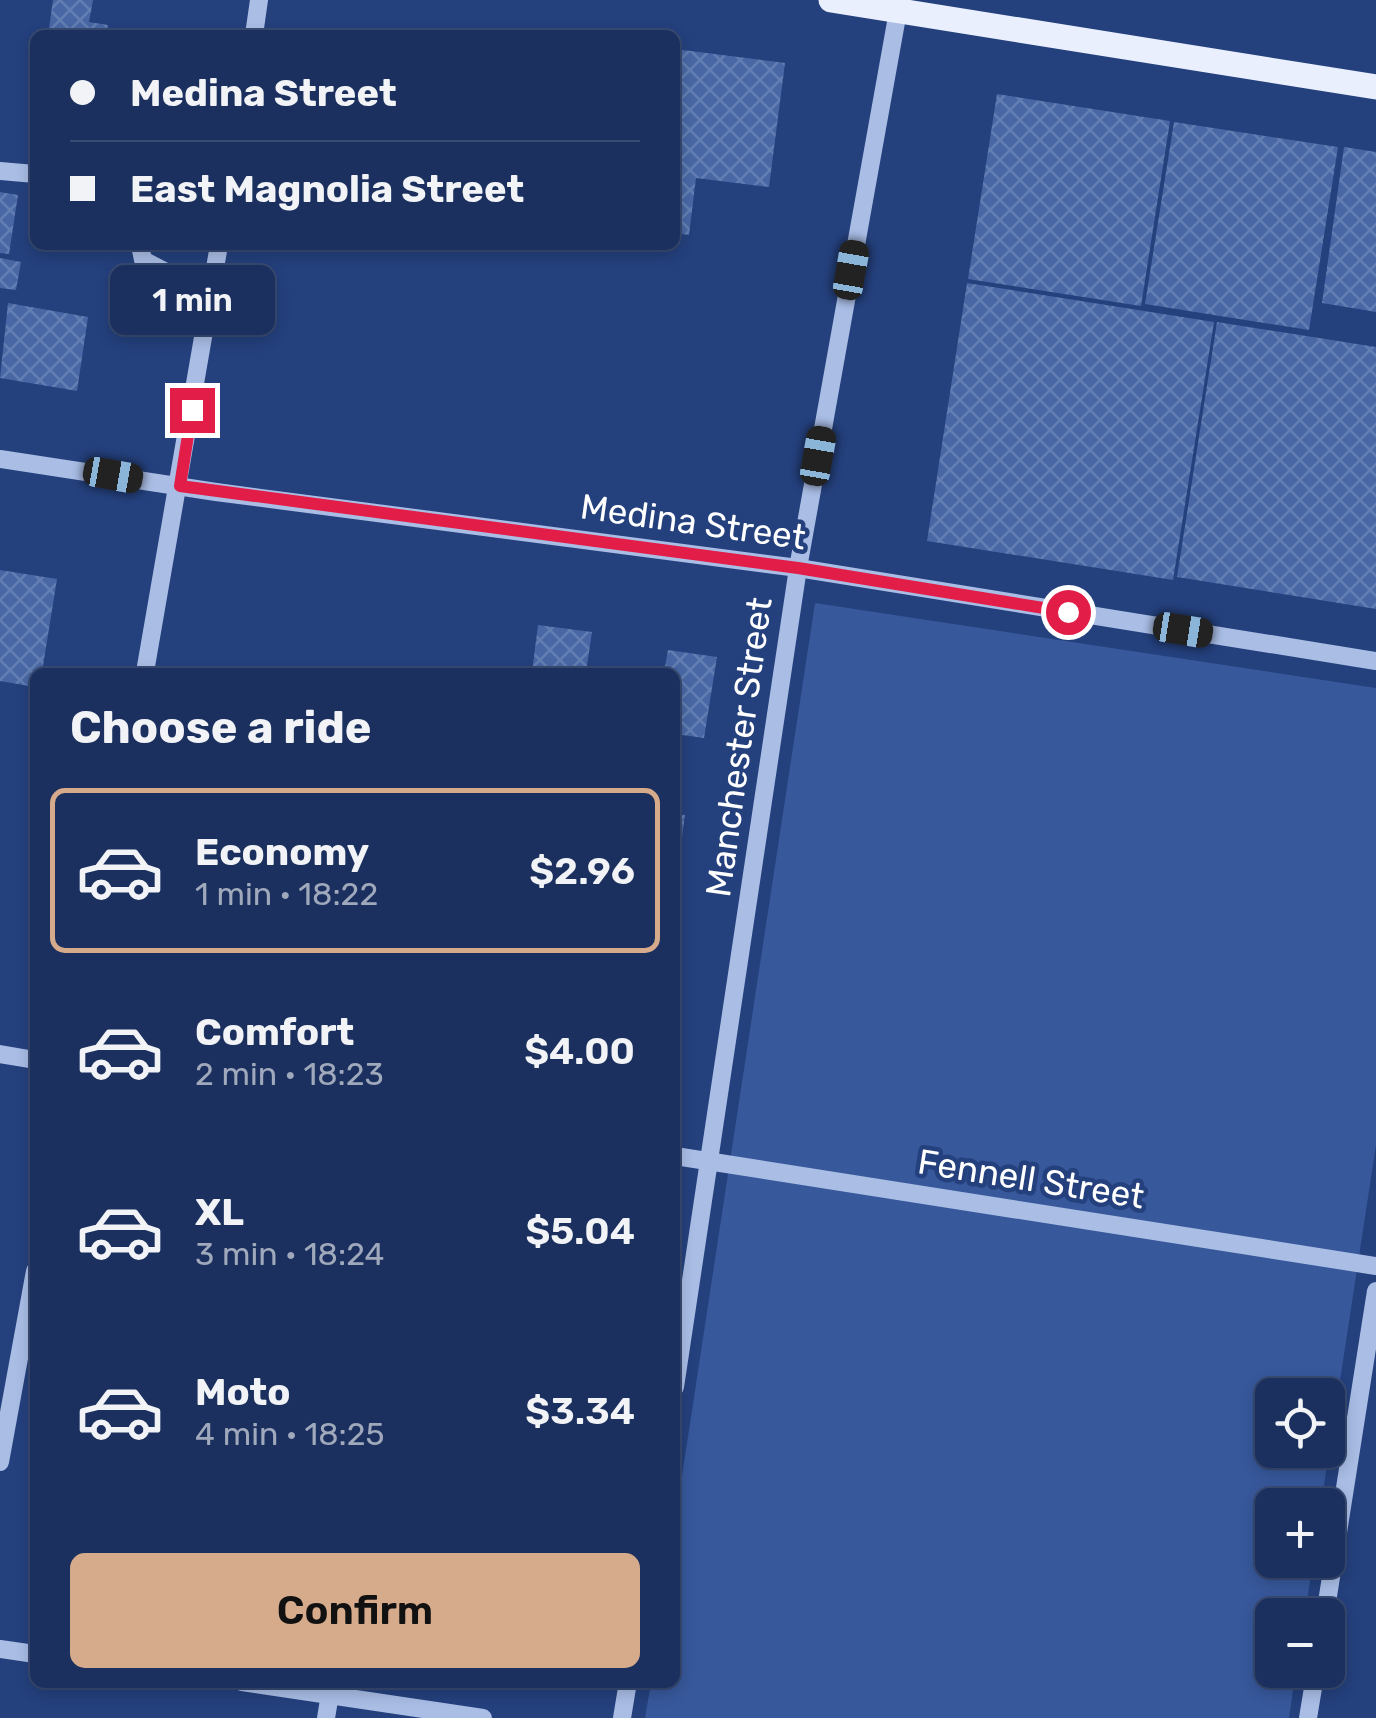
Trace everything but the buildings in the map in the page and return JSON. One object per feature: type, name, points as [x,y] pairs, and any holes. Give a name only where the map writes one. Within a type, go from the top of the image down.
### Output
[{"type":"main road","points":[[831,0],[899,4],[1376,88]]},
{"type":"street","points":[[255,30],[259,0]]},
{"type":"street","name":"Manchester Street","points":[[680,1355],[798,568],[899,4]]},
{"type":"street","points":[[0,171],[30,174]]},
{"type":"street","points":[[141,250],[143,260],[210,296]]},
{"type":"street","points":[[146,668],[218,250]]},
{"type":"street","name":"Medina Street","points":[[0,459],[798,568],[1376,660]]},
{"type":"street","points":[[0,1054],[30,1059]]},
{"type":"street","name":"Fennell Street","points":[[680,1157],[1376,1266]]},
{"type":"street","points":[[1328,1598],[1376,1291]]},
{"type":"street","points":[[0,1462],[30,1298]]},
{"type":"street","points":[[0,1649],[30,1653]]},
{"type":"street","points":[[326,1718],[331,1688],[483,1718]]},
{"type":"street","points":[[622,1718],[627,1688]]},
{"type":"street","points":[[1308,1718],[1313,1688]]},
{"type":"shaded area","points":[[815,603],[1376,688],[1376,1145],[1340,1378],[1255,1378],[1255,1468],[1327,1468],[1324,1488],[1255,1488],[1255,1578],[1310,1578],[1307,1598],[1255,1598],[1255,1688],[1293,1688],[1289,1718],[645,1718],[650,1688],[680,1688],[680,1489]]},
{"type":"route","points":[[192,410],[180,486],[798,568],[1068,612]]}]
